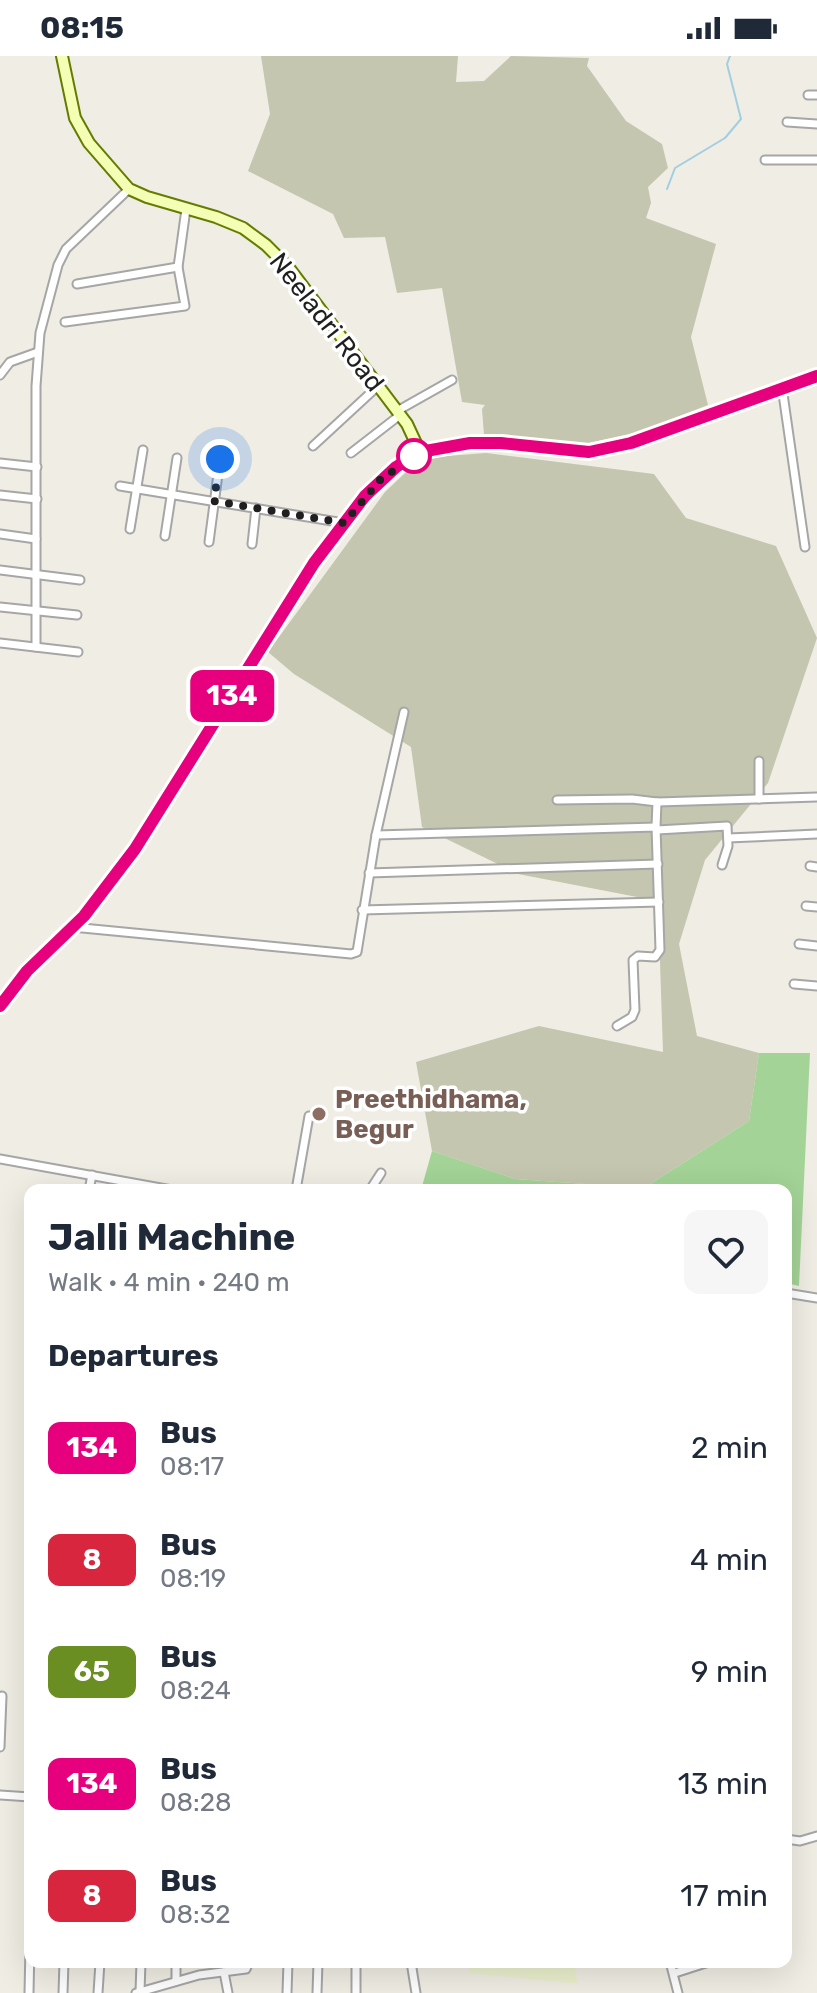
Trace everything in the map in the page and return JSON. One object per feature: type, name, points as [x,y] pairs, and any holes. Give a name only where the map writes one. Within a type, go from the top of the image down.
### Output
[{"type":"main road","name":"Neeladri Road","points":[[62,56],[75,118],[89,143],[129,189],[243,228],[266,245],[289,268],[378,386],[420,452]]},
{"type":"main road","points":[[0,1006],[27,971],[84,916],[135,849],[314,563],[380,480],[420,452],[456,444],[501,443],[589,452],[631,443],[817,376]]},
{"type":"street","points":[[787,122],[817,124]]},
{"type":"street","points":[[765,160],[817,160]]},
{"type":"street","points":[[36,647],[38,352],[58,265],[66,249],[129,189]]},
{"type":"street","points":[[65,322],[185,306],[178,267],[186,209]]},
{"type":"street","points":[[77,284],[178,267]]},
{"type":"street","points":[[0,375],[10,362],[38,352]]},
{"type":"street","points":[[351,453],[398,413],[452,380]]},
{"type":"street","points":[[313,446],[378,386]]},
{"type":"street","points":[[782,387],[805,547]]},
{"type":"street","points":[[130,529],[143,450]]},
{"type":"street","points":[[165,536],[177,458]]},
{"type":"street","points":[[209,542],[220,459]]},
{"type":"street","points":[[0,463],[37,467]]},
{"type":"street","points":[[120,486],[344,523]]},
{"type":"street","points":[[0,495],[37,499]]},
{"type":"street","points":[[252,544],[256,508]]},
{"type":"street","points":[[0,534],[36,539]]},
{"type":"street","points":[[0,570],[80,580]]},
{"type":"street","points":[[0,607],[77,615]]},
{"type":"street","points":[[0,643],[78,652]]},
{"type":"street","points":[[72,927],[351,954],[359,950],[362,910],[376,835],[404,712]]},
{"type":"street","points":[[759,761],[759,799]]},
{"type":"street","points":[[557,800],[632,799],[657,802],[817,797]]},
{"type":"street","points":[[617,1026],[632,1017],[635,1010],[633,960],[638,956],[655,957],[660,950],[657,802]]},
{"type":"street","points":[[376,835],[727,826],[728,838],[722,865]]},
{"type":"street","points":[[728,838],[817,834]]},
{"type":"street","points":[[369,873],[658,864]]},
{"type":"street","points":[[362,910],[659,902]]},
{"type":"street","points":[[806,906],[817,907]]},
{"type":"street","points":[[799,944],[817,946]]},
{"type":"street","points":[[794,984],[817,986]]},
{"type":"street","points":[[297,1184],[309,1116]]},
{"type":"street","points":[[0,1159],[140,1184]]},
{"type":"street","points":[[374,1184],[381,1173]]},
{"type":"street","points":[[90,1184],[92,1175]]},
{"type":"street","points":[[792,1294],[817,1298]]},
{"type":"street","points":[[0,1747],[2,1696]]},
{"type":"street","points":[[0,1795],[24,1797]]},
{"type":"street","points":[[792,1840],[817,1836]]},
{"type":"street","points":[[29,1993],[30,1968]]},
{"type":"street","points":[[63,1993],[64,1968]]},
{"type":"street","points":[[98,1993],[100,1968]]},
{"type":"street","points":[[140,1968],[138,1992],[212,1973],[246,1968]]},
{"type":"street","points":[[176,1968],[176,1981]]},
{"type":"street","points":[[212,1968],[212,1973]]},
{"type":"street","points":[[287,1993],[288,1968]]},
{"type":"street","points":[[317,1993],[318,1968]]},
{"type":"street","points":[[356,1968],[356,1993]]},
{"type":"street","points":[[412,1968],[416,1993]]},
{"type":"street","points":[[673,1968],[678,1993]]},
{"type":"street","points":[[675,1973],[690,1968]]},
{"type":"street","points":[[224,1972],[228,1993]]},
{"type":"shaded area","points":[[261,56],[458,56],[456,82],[484,81],[511,56],[589,58],[587,66],[626,121],[662,144],[668,168],[648,187],[651,203],[646,218],[716,244],[691,337],[708,405],[639,432],[584,444],[484,435],[482,409],[485,405],[462,402],[442,288],[397,293],[385,237],[344,238],[333,214],[248,171],[270,114]]},
{"type":"shaded area","points":[[486,453],[654,474],[686,518],[776,546],[817,638],[768,783],[705,860],[679,944],[697,1036],[759,1053],[749,1121],[650,1184],[515,1179],[432,1151],[416,1062],[539,1026],[663,1052],[658,901],[518,874],[422,827],[411,747],[294,674],[268,652],[385,492],[421,458]]},
{"type":"shaded area","points":[[470,1968],[575,1968],[578,1984],[470,1973]]},
{"type":"green space","points":[[759,1053],[810,1053],[799,1286],[792,1284],[792,1184],[650,1184],[749,1121]]},
{"type":"green space","points":[[432,1151],[515,1179],[587,1184],[423,1184]]},
{"type":"waterway","points":[[667,189],[675,168],[725,138],[741,119],[727,64],[730,56]]},
{"type":"bus line","name":"134","points":[[0,1006],[27,971],[84,916],[135,849],[314,563],[365,496],[396,467],[420,452],[470,443],[589,452],[631,443],[817,376]]},
{"type":"place","name":"Preethidhama, Begur","points":[[319,1114]]},
{"type":"route","points":[[220,459],[214,501],[344,523],[380,480],[414,456]]}]
